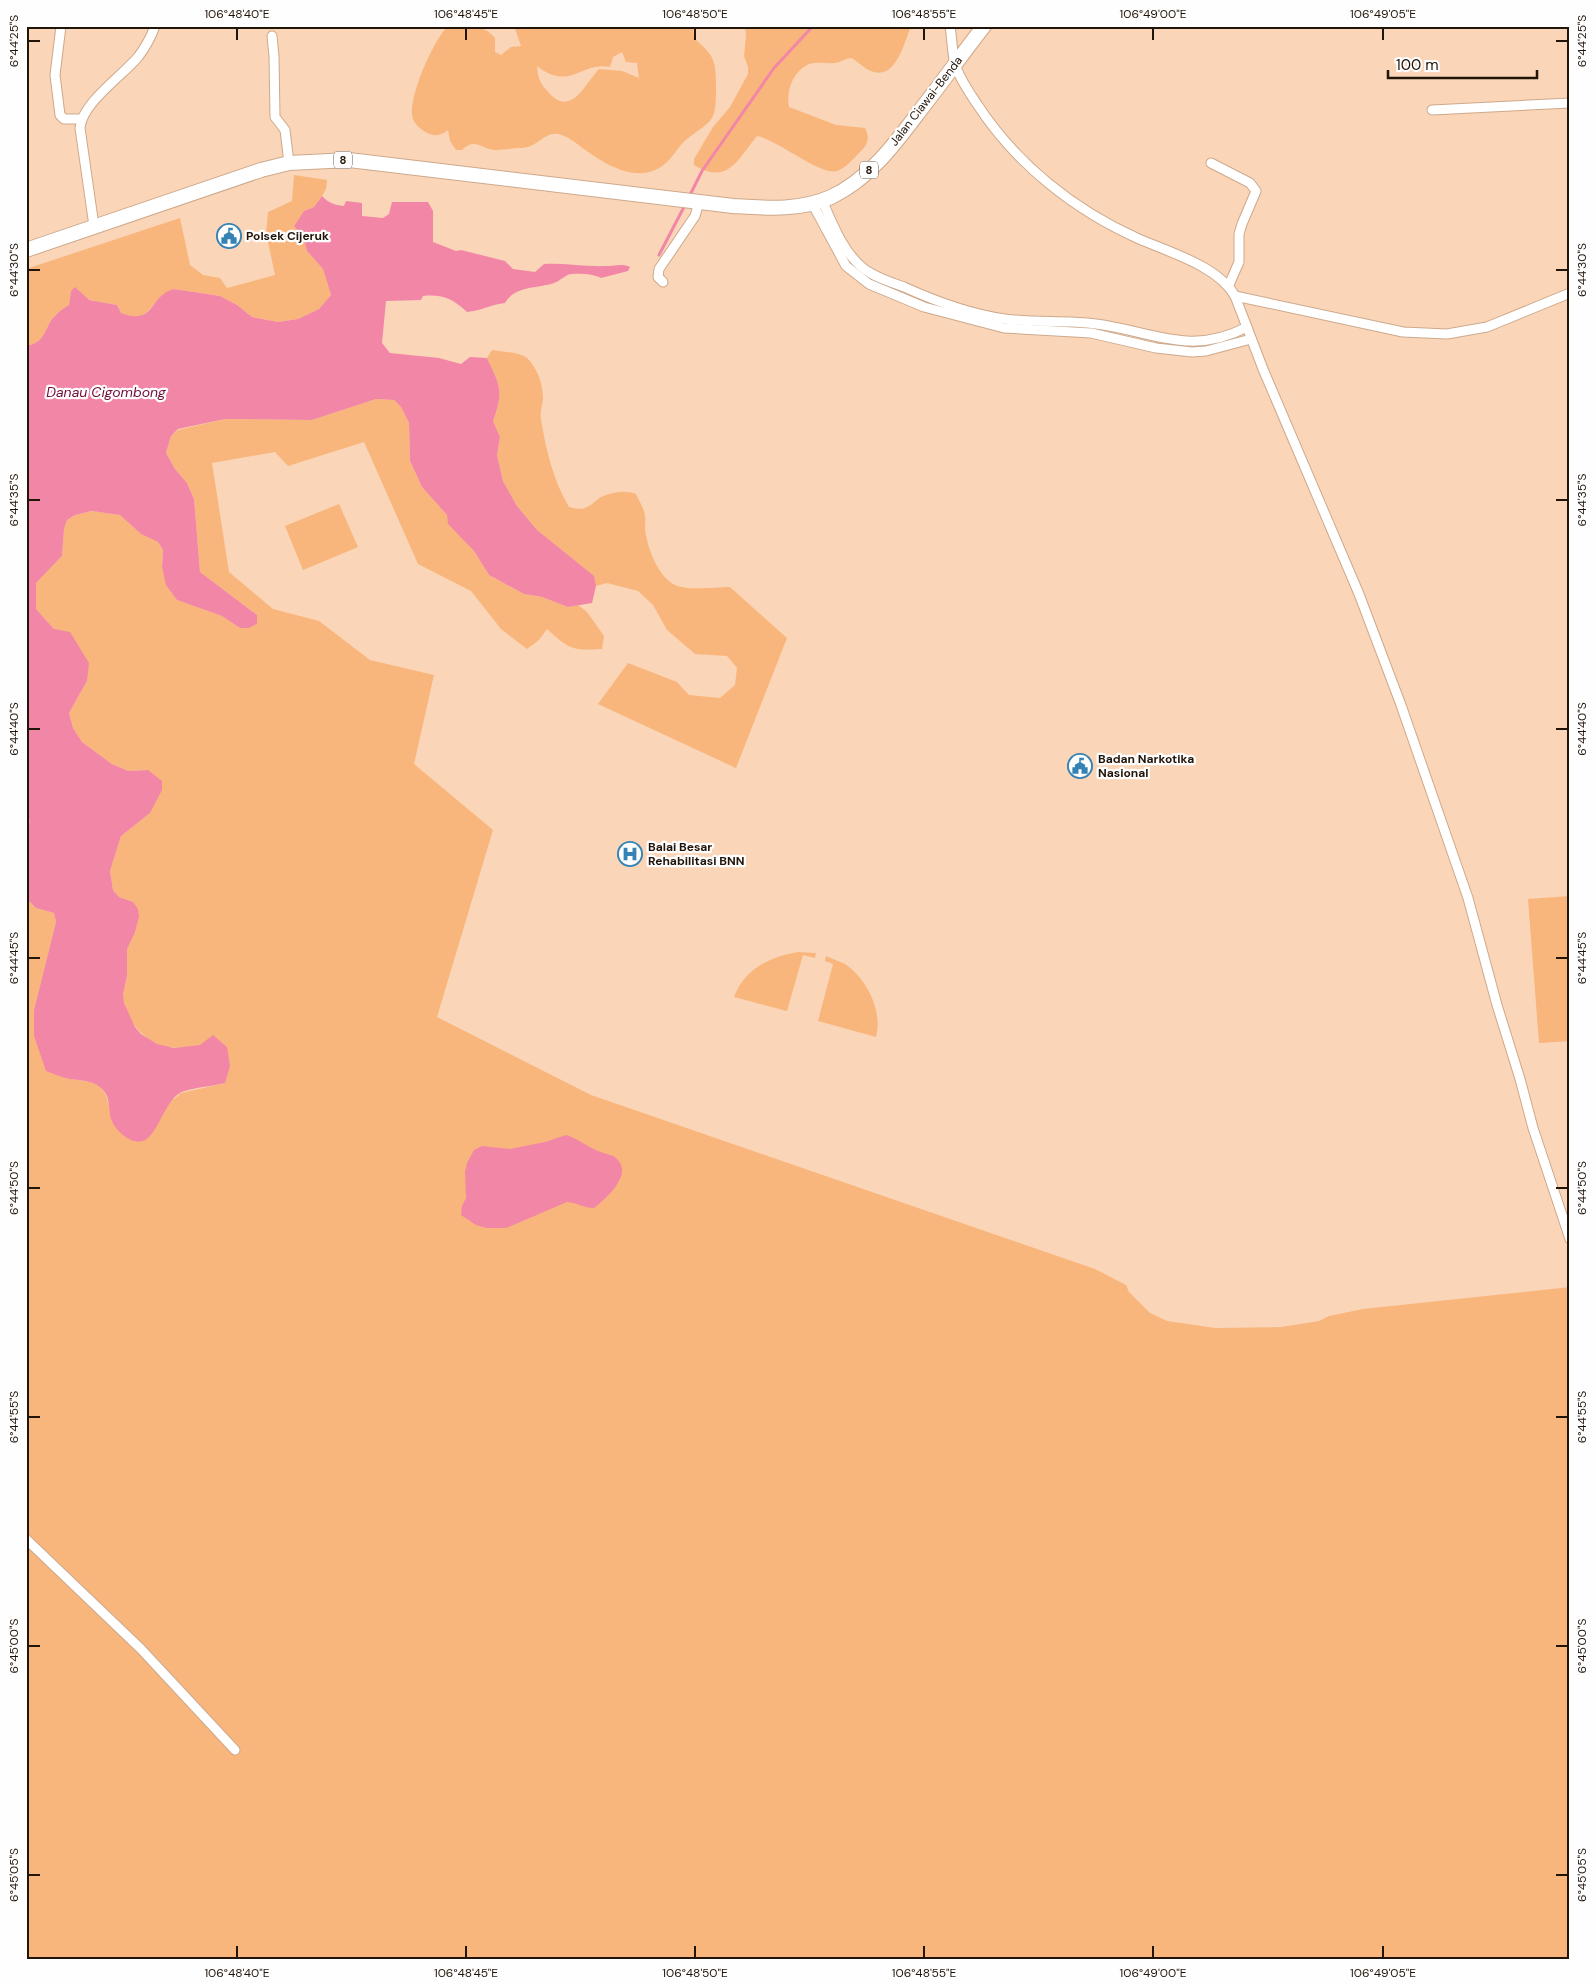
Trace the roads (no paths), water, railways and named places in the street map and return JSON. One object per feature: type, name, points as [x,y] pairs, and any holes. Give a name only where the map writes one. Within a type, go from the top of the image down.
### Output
[{"type":"highway","name":"Jalan Ciawai-Benda","points":[[697,202],[778,208],[817,202],[852,184],[875,165],[905,130],[984,26]]},
{"type":"highway","name":"8","points":[[26,250],[237,177],[289,163],[349,160],[697,202]]},
{"type":"street","points":[[61,26],[55,75],[60,115],[64,120],[81,119]]},
{"type":"street","points":[[94,226],[80,128],[81,119],[88,108],[140,55],[155,26]]},
{"type":"street","points":[[950,26],[955,64],[968,92],[1007,146],[1064,197],[1100,220],[1196,264],[1228,285],[1235,296],[1251,339],[1357,588],[1401,705],[1470,903],[1497,1005],[1533,1128],[1570,1238]]},
{"type":"street","points":[[272,36],[275,117],[285,130],[289,163]]},
{"type":"street","points":[[1432,110],[1570,103]]},
{"type":"street","points":[[1211,163],[1250,183],[1256,191],[1239,234],[1239,262],[1228,285]]},
{"type":"street","points":[[663,282],[658,277],[659,269],[695,216],[697,202]]},
{"type":"street","points":[[817,202],[854,260],[874,274],[928,298],[1005,319],[1108,326],[1158,338],[1192,342],[1204,342],[1234,334],[1247,328]]},
{"type":"street","points":[[817,202],[846,266],[869,284],[924,307],[1004,328],[1106,335],[1156,348],[1192,352],[1206,351],[1251,339]]},
{"type":"street","points":[[1235,296],[1403,332],[1447,334],[1488,327],[1570,293]]},
{"type":"street","points":[[1106,335],[1108,326]]},
{"type":"street","points":[[26,1539],[141,1649],[235,1750]]},
{"type":"water","name":"Danau Cigombong","points":[[322,196],[329,202],[340,206],[344,206],[346,201],[362,203],[362,216],[383,218],[389,214],[392,202],[428,202],[433,211],[433,242],[456,251],[461,250],[505,261],[513,269],[535,272],[544,264],[621,265],[630,267],[628,271],[601,278],[587,274],[569,275],[554,283],[521,290],[510,297],[505,303],[467,312],[447,298],[436,296],[423,296],[421,300],[386,301],[382,343],[390,353],[439,358],[461,364],[470,357],[487,358],[499,388],[499,402],[493,421],[500,437],[497,455],[503,481],[517,506],[537,530],[594,576],[596,586],[592,603],[568,607],[542,597],[524,594],[489,575],[474,551],[448,524],[447,515],[422,487],[410,461],[409,423],[401,407],[394,400],[376,399],[312,420],[225,419],[178,429],[171,436],[166,453],[175,469],[187,483],[194,499],[200,572],[257,615],[257,624],[249,628],[240,628],[222,616],[177,600],[166,585],[162,567],[163,550],[158,542],[141,534],[120,515],[92,511],[75,515],[67,520],[64,529],[62,556],[36,583],[36,609],[54,629],[70,632],[89,663],[87,681],[69,713],[73,728],[82,742],[112,764],[128,771],[148,770],[162,781],[162,790],[150,813],[121,836],[110,871],[113,890],[119,897],[133,902],[138,909],[139,917],[135,932],[127,949],[124,1003],[135,1027],[141,1034],[157,1044],[174,1048],[200,1045],[213,1035],[227,1047],[230,1066],[225,1083],[189,1090],[175,1096],[149,1137],[144,1141],[133,1141],[117,1130],[111,1119],[108,1098],[101,1088],[88,1082],[65,1078],[46,1071],[34,1036],[34,1010],[56,922],[54,913],[36,908],[26,898],[26,830],[29,821],[26,811],[26,346],[42,338],[52,320],[69,305],[71,291],[75,287],[89,300],[117,305],[121,313],[132,316],[140,316],[146,313],[160,298],[174,289],[220,296],[237,305],[252,317],[278,322],[298,319],[319,309],[331,295],[323,269],[307,251],[303,237],[294,226],[304,211],[314,207]]},
{"type":"water","points":[[566,1135],[598,1151],[613,1156],[620,1162],[622,1169],[617,1184],[606,1198],[594,1208],[567,1202],[506,1228],[486,1228],[476,1225],[461,1215],[462,1206],[466,1198],[465,1172],[467,1163],[474,1150],[482,1146],[510,1149],[545,1142]]},
{"type":"waterway","points":[[689,197],[702,171],[774,68],[813,26]]},
{"type":"waterway","points":[[659,255],[685,205]]},
{"type":"place","name":"Polsek Cijeruk","points":[[229,236]]},
{"type":"place","name":"Badan Narkotika Nasional","points":[[1080,766]]},
{"type":"place","name":"Balai Besar Rehabilitasi BNN","points":[[630,854]]}]
